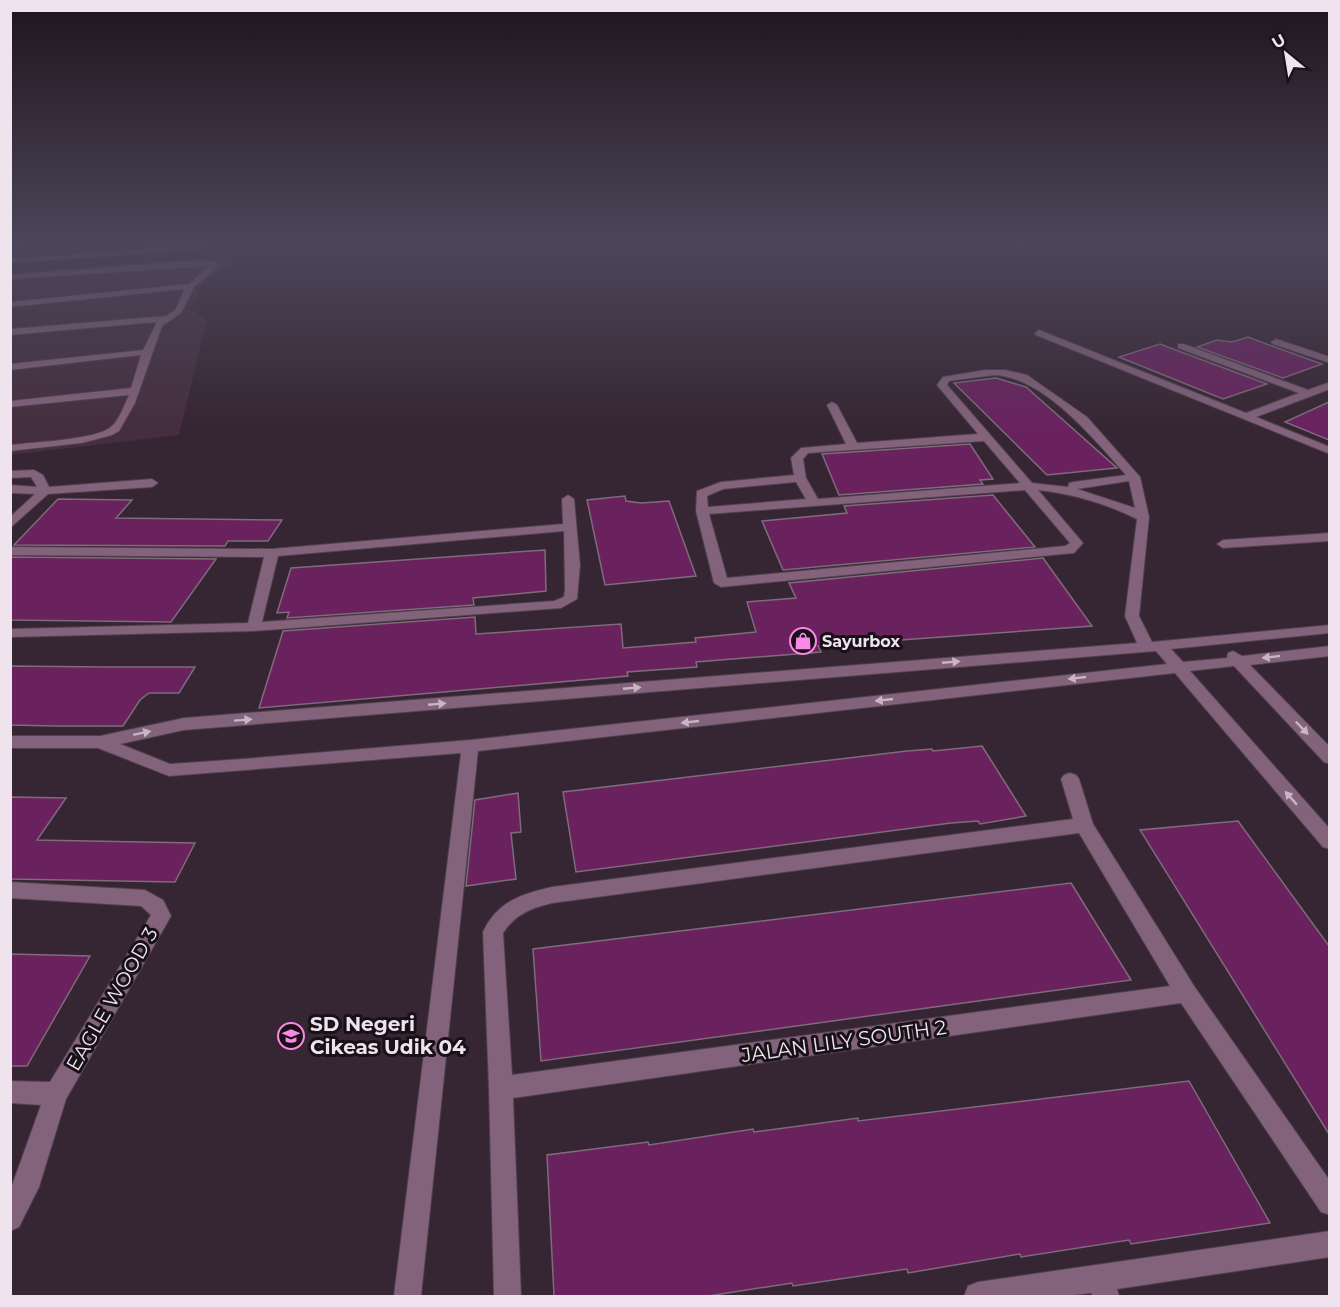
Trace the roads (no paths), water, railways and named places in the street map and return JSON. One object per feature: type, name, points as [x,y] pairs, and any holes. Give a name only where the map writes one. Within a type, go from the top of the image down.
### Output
[{"type":"street","points":[[10,448],[91,438],[110,433],[120,423],[158,325],[179,308]]},
{"type":"street","points":[[10,332],[168,318]]},
{"type":"street","points":[[1039,333],[1329,451]]},
{"type":"street","points":[[1276,342],[1329,360]]},
{"type":"street","points":[[1181,346],[1308,393]]},
{"type":"street","points":[[10,367],[147,352]]},
{"type":"street","points":[[800,478],[713,488],[700,494],[720,583],[1074,548],[1077,543],[943,387],[946,379],[980,373],[1015,374],[1024,378],[1083,419],[1134,477],[1143,517],[1132,616],[1153,646],[1178,667],[1329,842]]},
{"type":"street","points":[[1246,417],[1329,385]]},
{"type":"street","points":[[10,404],[134,391]]},
{"type":"street","points":[[832,405],[853,446]]},
{"type":"street","points":[[813,501],[800,478],[796,458],[802,452],[811,449],[987,438]]},
{"type":"street","points":[[10,475],[34,473],[39,477],[45,491]]},
{"type":"street","points":[[1055,488],[1134,477]]},
{"type":"street","points":[[10,489],[45,491],[152,483]]},
{"type":"street","points":[[702,511],[1030,486],[1093,495],[1143,517]]},
{"type":"street","points":[[10,524],[45,491]]},
{"type":"street","points":[[10,633],[254,627],[556,605],[570,599],[574,587],[568,527],[568,499]]},
{"type":"street","points":[[10,551],[272,553],[568,527]]},
{"type":"street","points":[[1223,544],[1329,537]]},
{"type":"street","points":[[254,627],[272,553]]},
{"type":"street","points":[[10,742],[100,742],[184,724],[1153,646],[1329,629]]},
{"type":"street","points":[[1219,640],[1329,758]]},
{"type":"street","points":[[100,742],[169,770],[470,746],[1329,651]]},
{"type":"street","points":[[407,1296],[470,746]]},
{"type":"street","points":[[1070,779],[1084,825],[1186,993],[1329,1203]]},
{"type":"street","points":[[507,1296],[501,1088],[493,932],[501,916],[515,905],[552,895],[1084,825]]},
{"type":"street","name":"EAGLE WOOD 3","points":[[10,890],[145,898],[156,906],[161,916],[56,1094]]},
{"type":"street","name":"JALAN LILY SOUTH 2","points":[[501,1088],[1186,993]]},
{"type":"street","points":[[10,1092],[56,1094],[26,1187],[10,1218]]},
{"type":"street","points":[[978,1296],[1103,1288],[1329,1244]]},
{"type":"place","name":"Sayurbox","points":[[803,641]]},
{"type":"place","name":"SD Negeri Cikeas Udik 04","points":[[291,1036]]}]
